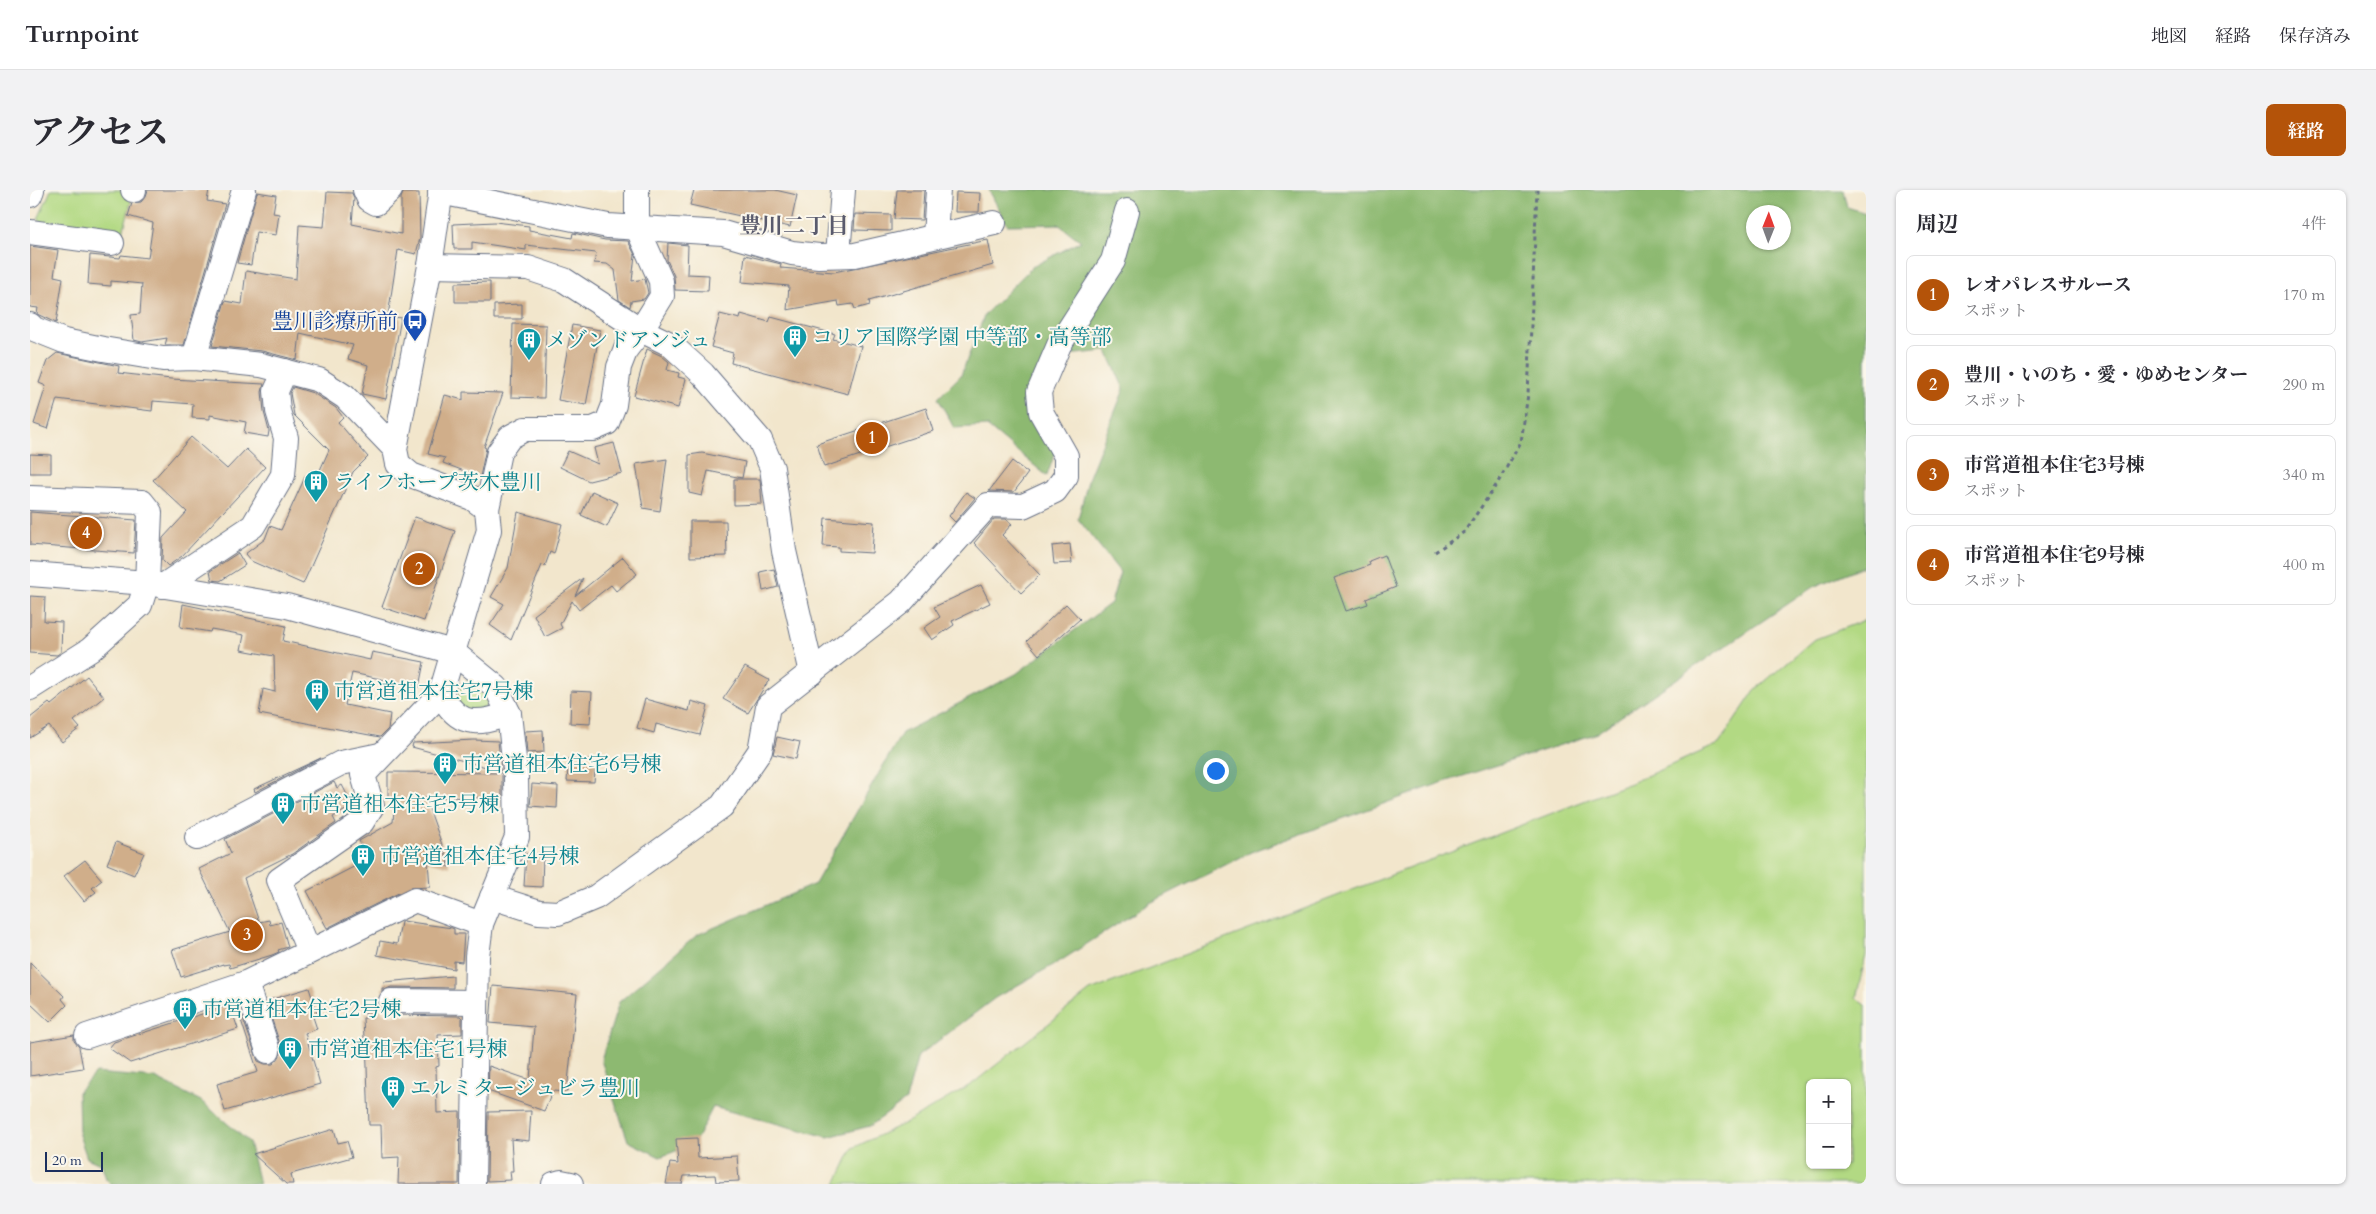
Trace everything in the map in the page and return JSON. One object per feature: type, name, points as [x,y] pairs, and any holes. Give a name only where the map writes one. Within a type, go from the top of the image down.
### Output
[{"type":"street","points":[[30,195],[32,190]]},
{"type":"street","points":[[194,358],[244,190]]},
{"type":"street","points":[[365,190],[369,199],[376,203],[390,190]]},
{"type":"street","points":[[309,951],[280,880],[362,822],[372,806],[363,775],[441,693],[489,530],[487,509],[499,452],[510,437],[526,429],[593,430],[607,423],[614,405],[619,367],[626,348],[641,330],[662,296],[661,281],[637,227],[637,190]]},
{"type":"street","points":[[838,255],[843,190]]},
{"type":"street","points":[[935,236],[938,190]]},
{"type":"street","points":[[487,509],[472,498],[411,475],[398,464],[395,449],[430,266],[440,191],[608,226],[723,233],[792,253],[819,256],[855,255],[994,223]]},
{"type":"street","points":[[492,897],[539,912],[558,913],[596,897],[722,806],[760,751],[768,706],[901,602],[988,505],[1023,506],[1055,491],[1066,476],[1066,456],[1041,412],[1038,392],[1059,345],[1113,261],[1127,211]]},
{"type":"street","points":[[30,232],[112,243]]},
{"type":"street","points":[[430,266],[528,268],[564,280],[641,330],[670,344],[703,374],[760,440],[772,468],[784,551],[812,673]]},
{"type":"street","points":[[30,324],[34,329],[64,341],[164,359],[194,358],[261,365],[319,380],[345,397],[395,449]]},
{"type":"street","points":[[30,688],[90,650],[140,605],[155,584],[253,526],[283,475],[286,438],[278,411],[276,391],[285,371]]},
{"type":"street","points":[[30,498],[142,502],[150,512],[155,584]]},
{"type":"street","points":[[30,574],[155,584],[287,606],[453,652],[496,687],[509,714],[516,777],[516,837],[481,924],[476,956],[473,1184]]},
{"type":"street","points":[[441,693],[447,705],[457,717],[473,722],[509,714]]},
{"type":"street","points":[[197,838],[342,763],[380,755]]},
{"type":"street","points":[[87,1036],[246,983],[415,900],[481,924]]},
{"type":"street","points":[[246,983],[268,1051]]},
{"type":"street","points":[[391,1001],[476,1002]]},
{"type":"street","points":[[554,1184],[561,1182],[571,1184]]},
{"type":"path","points":[[1435,552],[1464,532],[1498,484],[1521,442],[1528,394],[1537,190]]},
{"type":"green space","points":[[51,190],[134,190],[121,240],[47,227],[38,219]]},
{"type":"green space","points":[[989,190],[1843,190],[1847,207],[1866,213],[1866,565],[1813,587],[1595,734],[1438,784],[1251,852],[1150,903],[1062,960],[995,998],[918,1056],[906,1100],[870,1126],[828,1137],[713,1107],[694,1144],[660,1157],[628,1141],[601,1060],[619,1002],[697,935],[815,884],[902,733],[1016,674],[1111,603],[1120,572],[1078,519],[1089,477],[1124,389],[1107,351],[1046,357],[1033,386],[1061,435],[1047,476],[987,426],[954,428],[938,398],[961,375],[985,314],[1032,267],[1081,241],[1058,224],[1007,225]]},
{"type":"green space","points":[[1866,621],[1866,955],[1856,998],[1866,1005],[1866,1184],[836,1184],[853,1148],[911,1120],[972,1084],[1090,991],[1628,784],[1719,744],[1755,690],[1813,640]]},
{"type":"green space","points":[[469,677],[487,694],[488,703],[482,712],[463,711],[458,701],[458,693]]},
{"type":"green space","points":[[95,1073],[155,1078],[201,1101],[249,1142],[259,1184],[111,1184],[106,1179],[102,1165],[87,1158],[79,1135],[78,1092]]},
{"type":"building","points":[[148,190],[209,190],[207,201],[225,204],[184,345],[165,345],[167,338],[142,342],[134,340],[131,315],[140,314],[142,284],[111,281],[111,286],[88,284],[90,255],[120,258],[121,255],[148,258],[153,223],[128,216],[132,203],[141,202]]},
{"type":"building","points":[[694,190],[775,190],[797,195],[790,227],[690,205]]},
{"type":"building","points":[[897,190],[924,190],[922,220],[894,219]]},
{"type":"building","points":[[257,192],[276,195],[273,213],[279,214],[276,235],[256,232],[251,265],[237,263]]},
{"type":"building","points":[[327,192],[352,193],[354,198],[352,224],[401,234],[401,198],[403,193],[419,193],[420,238],[416,254],[398,250],[388,316],[401,318],[386,399],[362,394],[368,365],[348,359],[353,345],[300,333],[297,360],[262,351],[212,346],[225,301],[242,304],[246,271],[296,279],[299,225],[324,227]]},
{"type":"building","points":[[956,192],[980,193],[979,212],[955,212]]},
{"type":"building","points":[[855,214],[891,215],[891,231],[854,230]]},
{"type":"building","points":[[495,222],[529,226],[529,230],[572,238],[573,233],[605,240],[628,241],[635,255],[632,281],[645,279],[648,293],[644,299],[631,301],[630,307],[619,300],[615,270],[607,264],[594,263],[596,253],[526,245],[526,250],[472,242],[472,249],[454,249],[453,224]]},
{"type":"building","points":[[988,240],[993,265],[869,301],[870,305],[855,309],[853,304],[839,306],[838,301],[787,310],[789,286],[742,282],[745,255],[781,264],[780,268],[834,272]]},
{"type":"building","points":[[668,243],[688,245],[687,274],[709,275],[708,291],[675,290],[674,276],[667,260]]},
{"type":"building","points":[[30,246],[58,250],[54,276],[63,278],[56,323],[37,314],[38,308],[30,307]]},
{"type":"building","points":[[490,282],[490,302],[455,302],[455,283]]},
{"type":"building","points":[[522,304],[522,319],[494,319],[494,305]]},
{"type":"building","name":"コリア国際学園 中等部・高等部","points":[[720,314],[740,319],[741,314],[769,322],[771,317],[835,334],[833,339],[861,346],[848,394],[731,363],[733,353],[711,347]]},
{"type":"building","name":"メゾンドアンジュ","points":[[513,324],[546,325],[544,398],[511,397]]},
{"type":"building","points":[[572,325],[600,330],[586,405],[558,400]]},
{"type":"building","points":[[647,349],[662,356],[669,362],[667,370],[679,373],[678,377],[686,379],[678,408],[634,396]]},
{"type":"building","points":[[57,353],[119,366],[118,373],[171,379],[264,384],[262,392],[264,412],[269,431],[268,437],[244,433],[246,422],[210,415],[210,419],[192,418],[193,404],[153,401],[152,411],[57,399],[48,429],[34,424],[46,386],[39,383],[47,361]]},
{"type":"building","name":"ライフホープ茨木豊川","points":[[293,387],[313,393],[336,408],[343,417],[338,422],[368,457],[353,472],[303,584],[251,561],[245,554],[265,539],[270,526],[281,530],[306,475],[316,479],[329,450],[294,415],[290,393]]},
{"type":"building","points":[[463,392],[503,393],[484,447],[486,448],[480,477],[443,463],[445,458],[428,454],[445,395],[463,400]]},
{"type":"building","points":[[926,408],[933,431],[824,467],[817,444]]},
{"type":"building","points":[[191,437],[227,469],[246,449],[265,467],[182,556],[168,566],[162,560],[163,538],[187,512],[153,480]]},
{"type":"building","points":[[614,443],[622,473],[589,481],[560,467],[568,451],[598,464],[594,448]]},
{"type":"building","points":[[702,453],[745,462],[742,478],[708,471],[702,496],[689,493],[689,455]]},
{"type":"building","points":[[30,454],[51,455],[51,473],[30,473]]},
{"type":"building","points":[[667,459],[660,511],[643,508],[636,464]]},
{"type":"building","points":[[1012,461],[1028,473],[1014,492],[989,491]]},
{"type":"building","points":[[734,479],[760,479],[762,504],[734,505]]},
{"type":"building","points":[[592,491],[618,503],[607,527],[581,515]]},
{"type":"building","points":[[966,492],[975,498],[955,522],[949,516]]},
{"type":"building","points":[[30,512],[136,520],[134,553],[30,545]]},
{"type":"building","points":[[518,512],[562,524],[554,554],[550,552],[545,566],[542,565],[511,640],[490,625],[504,604],[491,597],[508,568]]},
{"type":"building","points":[[415,517],[455,531],[424,621],[382,607]]},
{"type":"building","points":[[825,518],[874,522],[872,553],[839,551],[839,547],[823,546]]},
{"type":"building","points":[[994,519],[1006,519],[1012,524],[1002,535],[1040,575],[1021,593],[974,543]]},
{"type":"building","points":[[690,521],[726,521],[727,556],[690,557]]},
{"type":"building","points":[[1070,544],[1072,563],[1054,564],[1052,546]]},
{"type":"building","points":[[238,553],[245,565],[220,581],[212,580],[210,571]]},
{"type":"building","points":[[1384,555],[1396,587],[1366,599],[1368,604],[1346,611],[1334,578],[1370,565],[1369,561]]},
{"type":"building","points":[[623,557],[637,574],[616,591],[611,585],[579,610],[572,601],[560,624],[562,628],[545,637],[534,615],[583,578],[575,596]]},
{"type":"building","points":[[774,569],[778,587],[763,591],[760,572]]},
{"type":"building","points":[[981,585],[990,603],[952,621],[954,625],[932,640],[924,628],[940,617],[934,607]]},
{"type":"building","points":[[30,596],[45,597],[44,621],[62,622],[61,652],[57,655],[30,653]]},
{"type":"building","points":[[183,604],[286,626],[283,641],[370,660],[372,652],[424,662],[419,687],[352,673],[345,705],[390,714],[388,729],[380,737],[259,714],[263,689],[275,692],[274,656],[241,650],[244,635],[211,629],[210,632],[180,627]]},
{"type":"building","points":[[1066,604],[1080,619],[1039,655],[1027,641]]},
{"type":"building","points":[[745,667],[769,680],[748,713],[723,699]]},
{"type":"building","points":[[87,676],[104,697],[74,721],[80,728],[62,742],[49,726],[30,738],[30,718],[49,703],[51,705]]},
{"type":"building","points":[[571,691],[592,692],[590,724],[570,723]]},
{"type":"building","points":[[645,699],[689,711],[691,701],[708,706],[700,735],[656,724],[654,733],[637,728]]},
{"type":"building","points":[[543,730],[544,752],[527,753],[525,731]]},
{"type":"building","points":[[777,737],[800,742],[796,759],[773,754]]},
{"type":"building","points":[[474,740],[498,741],[501,771],[412,747],[413,743]]},
{"type":"building","points":[[321,758],[255,792],[254,789]]},
{"type":"building","points":[[569,758],[596,761],[594,782],[567,781]]},
{"type":"building","points":[[388,772],[502,773],[502,798],[425,797],[450,867],[428,861],[430,887],[409,888],[327,928],[307,891],[369,859],[359,841],[393,822],[395,797],[388,797]]},
{"type":"building","points":[[334,782],[337,788],[342,785],[353,806],[333,817],[336,823],[292,854],[244,878],[259,922],[269,920],[270,925],[281,922],[288,947],[278,950],[279,952],[272,955],[230,968],[229,964],[223,964],[181,977],[172,950],[230,932],[199,869],[231,853],[225,839]]},
{"type":"building","points":[[532,784],[558,786],[557,808],[530,806]]},
{"type":"building","points":[[116,842],[144,853],[134,875],[107,864]]},
{"type":"building","points":[[526,854],[543,855],[542,887],[524,886]]},
{"type":"building","points":[[85,860],[102,880],[92,888],[96,892],[84,901],[64,876]]},
{"type":"building","points":[[401,922],[452,928],[454,929],[454,934],[464,934],[462,962],[454,961],[454,969],[377,955],[380,941],[397,944]]},
{"type":"building","points":[[30,963],[64,996],[62,999],[67,1005],[50,1022],[30,1003]]},
{"type":"building","points":[[453,976],[453,988],[391,987],[382,991],[382,988],[385,988],[384,982]]},
{"type":"building","points":[[493,986],[577,994],[567,1092],[553,1091],[544,1111],[488,1091],[489,1066],[530,1080],[534,1027],[490,1023]]},
{"type":"building","points":[[309,988],[318,1016],[313,1017],[317,1029],[305,1033],[320,1084],[225,1111],[217,1084],[258,1072],[240,1017],[242,1016],[258,1061],[265,1064],[273,1064],[281,1054],[281,1047],[268,1008],[271,1007],[269,1000]]},
{"type":"building","name":"市営道祖本住宅2号棟","points":[[230,1005],[238,1029],[130,1063],[109,1048],[114,1042]]},
{"type":"building","points":[[379,1008],[384,1013],[391,1015],[460,1016],[462,1018],[462,1034],[438,1035],[439,1066],[436,1067],[437,1113],[460,1112],[459,1184],[398,1184],[399,1157],[382,1158],[381,1125],[369,1125],[366,1038],[364,1038],[363,1018],[366,1018],[365,1013],[372,1013],[371,1009]]},
{"type":"building","points":[[74,1035],[74,1041],[79,1047],[83,1068],[30,1076],[30,1042]]},
{"type":"building","points":[[531,1111],[529,1141],[511,1139],[513,1171],[510,1171],[511,1180],[487,1181],[488,1112]]},
{"type":"building","points":[[334,1129],[338,1143],[347,1141],[352,1157],[291,1174],[293,1184],[286,1184],[253,1154]]},
{"type":"building","points":[[697,1138],[698,1158],[737,1156],[739,1181],[716,1182],[715,1175],[684,1176],[682,1184],[666,1184],[670,1163],[678,1164],[676,1139]]},
{"type":"place","name":"豊川診療所前","points":[[415,342]]},
{"type":"place","name":"コリア国際学園 中等部・高等部","points":[[795,358]]},
{"type":"place","name":"メゾンドアンジュ","points":[[529,361]]},
{"type":"place","name":"レオパレスサルース","points":[[872,438]]},
{"type":"place","name":"ライフホープ茨木豊川","points":[[316,503]]},
{"type":"place","name":"市営道祖本住宅9号棟","points":[[86,533]]},
{"type":"place","name":"豊川・いのち・愛・ゆめセンター","points":[[419,569]]},
{"type":"place","name":"市営道祖本住宅7号棟","points":[[317,712]]},
{"type":"place","name":"市営道祖本住宅6号棟","points":[[445,785]]},
{"type":"place","name":"市営道祖本住宅5号棟","points":[[283,825]]},
{"type":"place","name":"市営道祖本住宅4号棟","points":[[363,877]]},
{"type":"place","name":"市営道祖本住宅3号棟","points":[[247,935]]},
{"type":"place","name":"市営道祖本住宅2号棟","points":[[185,1030]]},
{"type":"place","name":"市営道祖本住宅1号棟","points":[[290,1070]]},
{"type":"place","name":"エルミタージュビラ豊川","points":[[393,1109]]},
{"type":"district","name":"豊川二丁目","points":[[794,225]]}]
